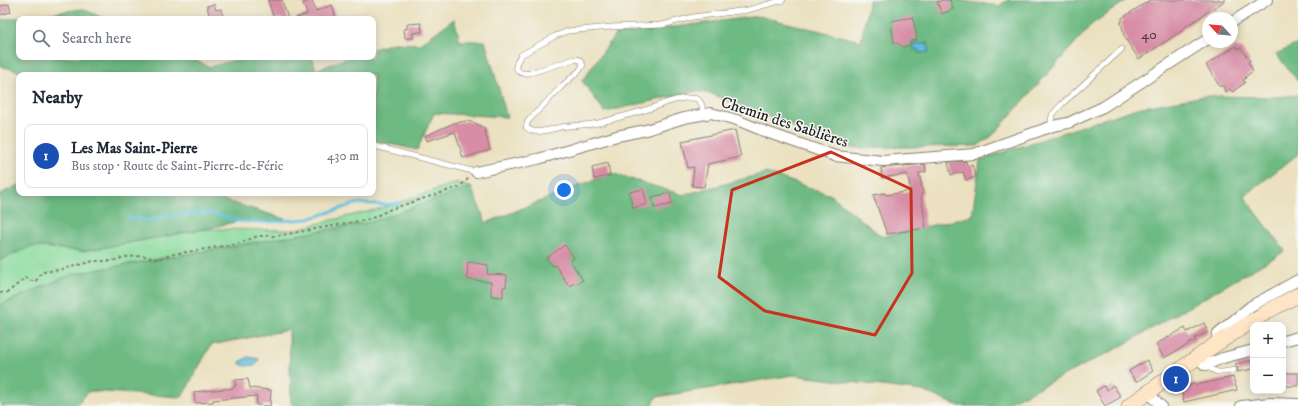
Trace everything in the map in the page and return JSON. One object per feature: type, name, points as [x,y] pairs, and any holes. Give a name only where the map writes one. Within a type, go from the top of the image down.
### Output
[{"type":"street","points":[[1238,18],[1267,0]]},
{"type":"street","name":"Chemin des Sablières","points":[[476,172],[538,159],[617,136],[646,130],[684,118],[711,112],[835,156],[883,161],[974,154],[1053,126],[1068,123],[1102,107],[1202,43]]},
{"type":"street","points":[[1216,344],[1218,333],[1251,306],[1298,280]]},
{"type":"street","points":[[1129,406],[1201,361],[1216,344],[1298,295]]},
{"type":"street","points":[[1286,340],[1298,337]]},
{"type":"street","points":[[1201,361],[1223,358],[1250,351]]},
{"type":"street","points":[[1148,393],[1161,406]]},
{"type":"street","points":[[1241,406],[1270,403],[1298,404]]},
{"type":"lane","points":[[703,114],[702,105],[698,99],[673,100],[645,110],[597,123],[534,131],[526,127],[526,124],[531,116],[580,70],[583,65],[580,60],[575,59],[523,74],[518,72],[516,67],[517,62],[521,56],[530,50],[555,36],[568,31],[611,27],[662,25],[693,18],[748,10],[783,0]]},
{"type":"lane","points":[[1053,126],[1051,121],[1052,115],[1122,49]]},
{"type":"lane","points":[[376,147],[476,172]]},
{"type":"lane","points":[[1201,361],[1214,371],[1220,373],[1234,370]]},
{"type":"path","points":[[0,293],[8,292],[25,278],[35,282],[42,272],[59,270],[94,261],[112,261],[125,257],[144,256],[157,259],[174,254],[237,244],[258,236],[277,236],[370,219],[391,209],[459,187],[476,172]]},
{"type":"highlighted area","points":[[831,152],[911,189],[912,273],[875,335],[765,311],[719,277],[732,190]]},
{"type":"green space","points":[[869,0],[955,0],[999,6],[1008,0],[1127,0],[1092,24],[992,136],[977,146],[846,148],[712,94],[696,91],[605,112],[582,81],[615,35],[759,16],[861,41]]},
{"type":"green space","points":[[83,9],[98,16],[30,16]]},
{"type":"green space","points":[[16,18],[16,60],[194,60],[210,67],[234,60],[313,60],[316,70],[342,60],[376,60],[376,48],[394,43],[420,44],[454,19],[460,41],[485,41],[507,117],[434,113],[417,150],[376,141],[376,72],[19,72],[0,66],[0,20]]},
{"type":"green space","points":[[1298,44],[1298,81],[1276,54]]},
{"type":"green space","points":[[1298,95],[1298,154],[1244,196],[1285,251],[1118,348],[1002,406],[959,406],[923,391],[793,375],[656,397],[652,406],[295,406],[291,403],[289,330],[211,345],[182,397],[90,391],[74,406],[0,406],[0,305],[73,274],[371,222],[471,187],[486,223],[611,173],[683,195],[766,173],[831,195],[882,237],[972,216],[980,160],[1137,108],[1205,96],[1276,97]]},
{"type":"green space","points":[[458,182],[461,185],[471,187],[369,223],[73,274],[0,305],[0,260],[32,246],[83,251],[205,229],[292,230],[382,208]]},
{"type":"green space","points":[[16,186],[16,196],[211,196],[285,219],[264,222],[239,221],[205,229],[83,251],[32,246],[0,260],[0,194]]},
{"type":"water","points":[[928,43],[929,52],[919,53],[918,49],[914,50],[914,45]]},
{"type":"water","points":[[248,357],[259,359],[256,365],[245,366],[240,364],[240,362]]},
{"type":"building","points":[[268,0],[282,0],[287,16],[273,16]]},
{"type":"building","points":[[312,0],[316,11],[332,5],[335,16],[302,16],[307,14],[303,3]]},
{"type":"building","points":[[950,0],[953,9],[942,14],[937,2]]},
{"type":"building","points":[[1150,0],[1226,0],[1208,12],[1202,12],[1202,16],[1182,29],[1183,30],[1139,59],[1124,35],[1120,23],[1122,22],[1122,18]]},
{"type":"building","points":[[9,4],[11,12],[0,15],[0,6]]},
{"type":"building","points":[[214,4],[216,10],[221,9],[223,16],[209,16],[207,6]]},
{"type":"building","points":[[913,17],[917,40],[910,41],[910,45],[903,47],[897,43],[894,43],[891,21]]},
{"type":"building","points":[[421,23],[422,32],[413,33],[413,38],[405,38],[404,29],[407,29],[407,24]]},
{"type":"building","points":[[1233,48],[1241,48],[1250,61],[1248,62],[1253,71],[1243,80],[1245,83],[1232,92],[1230,89],[1226,92],[1222,85],[1220,87],[1206,65]]},
{"type":"building","points":[[467,121],[484,128],[490,150],[463,158],[455,132],[427,141],[425,136],[454,123]]},
{"type":"building","points":[[735,130],[741,157],[708,164],[704,187],[692,186],[694,167],[688,168],[682,141]]},
{"type":"building","points":[[966,161],[967,166],[972,165],[976,177],[966,180],[963,172],[951,175],[948,162]]},
{"type":"building","points":[[608,163],[610,176],[594,179],[592,167]]},
{"type":"building","points":[[925,164],[926,172],[919,173],[923,193],[921,194],[926,228],[887,234],[873,195],[885,193],[886,195],[911,191],[907,174],[882,178],[881,168]]},
{"type":"building","points":[[643,189],[647,204],[633,208],[629,192]]},
{"type":"building","points":[[670,193],[672,204],[654,208],[652,197]]},
{"type":"building","points":[[565,245],[574,258],[570,261],[583,280],[569,286],[555,265],[553,266],[546,258]]},
{"type":"building","points":[[468,262],[488,265],[487,274],[507,275],[506,287],[503,287],[503,297],[491,296],[491,282],[467,279]]},
{"type":"building","points":[[1204,323],[1208,332],[1195,338],[1196,340],[1164,358],[1156,344],[1185,328],[1187,332]]},
{"type":"building","points":[[1147,360],[1153,371],[1136,382],[1129,371]]},
{"type":"building","points":[[1250,361],[1250,370],[1237,372],[1238,369],[1235,364]]},
{"type":"building","points":[[1286,373],[1298,373],[1298,386],[1286,386]]},
{"type":"building","points":[[1233,377],[1237,390],[1184,402],[1181,389],[1195,383],[1196,385]]},
{"type":"building","points":[[248,379],[250,388],[271,390],[270,406],[256,405],[257,396],[195,403],[194,392],[234,388],[234,386],[236,386],[235,380]]},
{"type":"building","points":[[1113,385],[1121,397],[1105,406],[1096,391],[1104,386],[1107,390]]},
{"type":"waterway","points":[[128,218],[148,220],[179,215],[211,213],[239,221],[264,222],[308,219],[358,203],[386,205],[399,203]]},
{"type":"place","name":"Les Mas Saint-Pierre","points":[[1176,379]]}]
